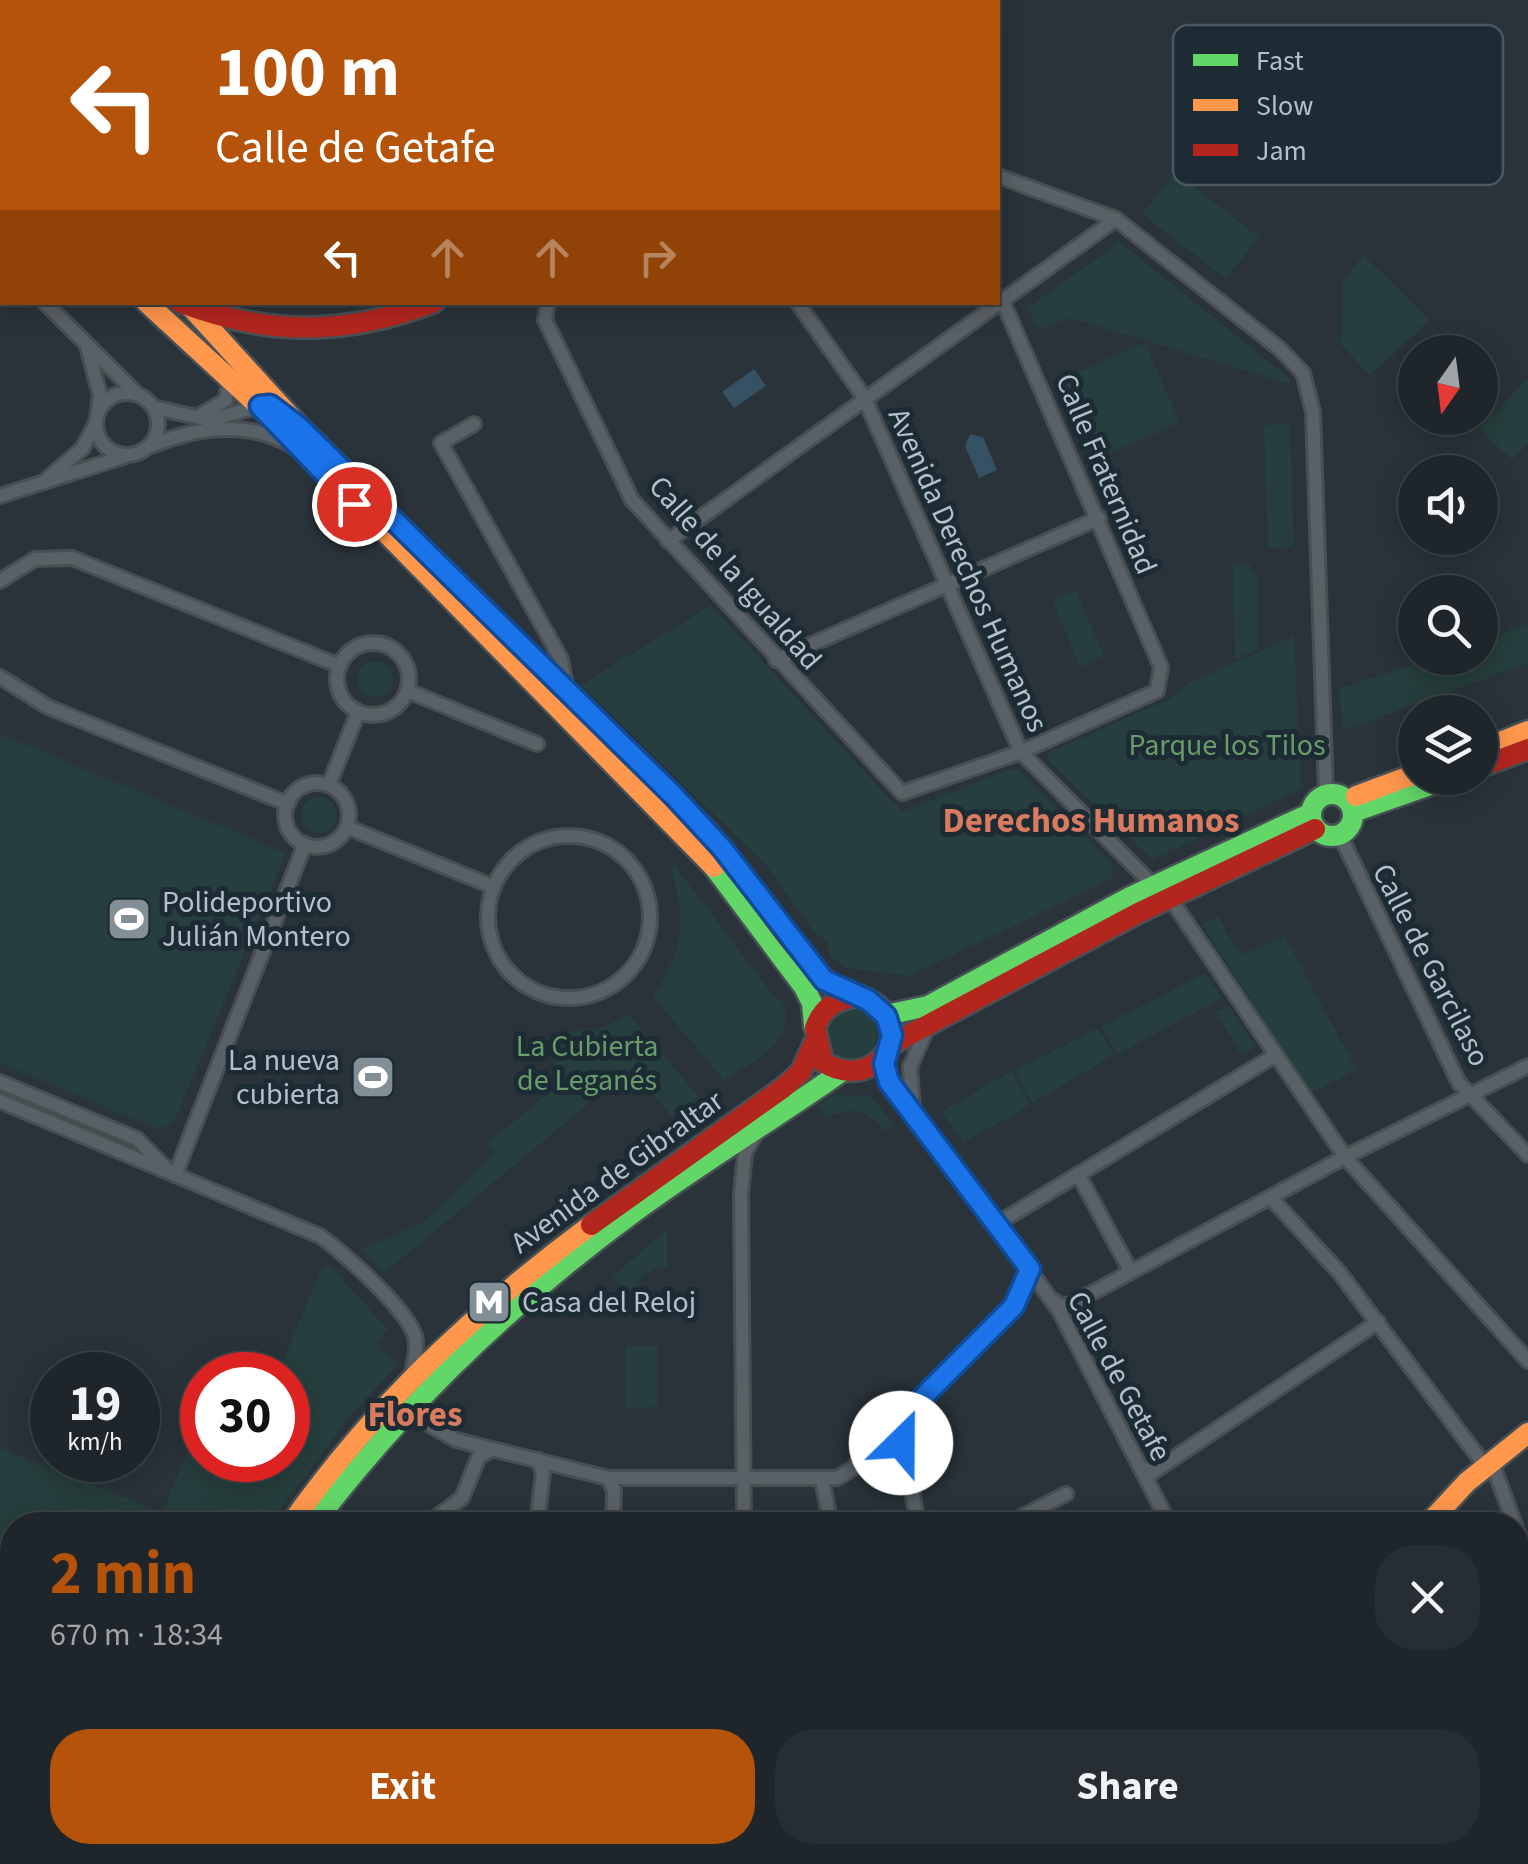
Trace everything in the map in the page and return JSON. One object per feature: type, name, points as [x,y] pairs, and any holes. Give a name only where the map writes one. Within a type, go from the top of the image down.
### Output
[{"type":"main road","points":[[149,305],[260,406],[694,843],[808,993],[814,1035],[823,1062],[841,1072],[860,1074],[928,1025],[1162,892]]},
{"type":"main road","points":[[187,305],[298,426],[715,840],[818,973],[832,986],[878,1006],[886,1016],[888,1051]]},
{"type":"main road","points":[[189,305],[268,330],[313,334],[374,324],[426,305]]},
{"type":"main road","points":[[1498,743],[1528,732]]},
{"type":"main road","points":[[1498,760],[1528,749]]},
{"type":"main road","points":[[1350,805],[1398,782]]},
{"type":"main road","points":[[1312,822],[1315,800],[1326,794],[1350,805],[1398,792]]},
{"type":"main road","points":[[1312,822],[1326,836],[1340,835],[1351,825],[1350,805]]},
{"type":"main road","points":[[886,1016],[928,1006],[1312,822]]},
{"type":"main road","points":[[814,1035],[829,1004],[857,996]]},
{"type":"main road","name":"Avenida de Gibraltar","points":[[300,1512],[366,1424],[410,1378],[604,1212],[784,1088],[801,1072],[814,1035]]},
{"type":"main road","name":"Avenida de Gibraltar","points":[[322,1512],[364,1455],[399,1419],[604,1236],[841,1072]]},
{"type":"main road","points":[[1441,1512],[1528,1432]]},
{"type":"street","points":[[1000,177],[1116,219],[1280,349],[1308,386],[1326,794]]},
{"type":"street","points":[[1000,304],[1116,219]]},
{"type":"street","name":"Calle Fraternidad","points":[[1003,302],[1161,667],[1157,691],[1021,752]]},
{"type":"street","points":[[47,305],[153,407],[210,420],[270,405],[298,426]]},
{"type":"street","name":"Calle de la Igualdad","points":[[546,305],[545,320],[632,500],[902,793],[1021,752]]},
{"type":"street","name":"Avenida Derechos Humanos","points":[[799,305],[864,397],[1021,752],[1162,892],[1344,1156],[1528,1360]]},
{"type":"street","points":[[668,541],[864,397],[999,305]]},
{"type":"street","points":[[87,346],[100,395],[97,418],[102,443],[126,456]]},
{"type":"street","points":[[186,416],[222,405],[230,393],[228,378]]},
{"type":"street","points":[[46,480],[82,449],[97,418],[120,394],[139,395]]},
{"type":"street","points":[[148,447],[158,428],[153,407]]},
{"type":"street","points":[[474,424],[442,443],[561,659],[567,691]]},
{"type":"street","points":[[0,496],[186,434],[250,428],[302,452]]},
{"type":"street","points":[[776,660],[1099,518]]},
{"type":"street","points":[[0,581],[35,559],[72,558],[340,666]]},
{"type":"street","points":[[360,645],[387,646],[406,663],[408,692],[393,710],[382,714],[358,712],[339,692],[340,666],[360,645]]},
{"type":"street","points":[[0,678],[48,706],[288,804]]},
{"type":"street","points":[[408,692],[537,744]]},
{"type":"street","points":[[330,785],[358,712]]},
{"type":"street","points":[[305,844],[286,823],[288,804],[304,786],[330,785]]},
{"type":"street","points":[[305,844],[334,842],[347,827],[348,807],[330,785]]},
{"type":"street","points":[[347,827],[494,887]]},
{"type":"street","name":"Calle de Garcilaso","points":[[1340,835],[1459,1083],[1528,1156]]},
{"type":"street","points":[[572,836],[602,843],[632,866],[646,891],[650,918],[644,949],[626,976],[606,990],[574,998],[542,993],[514,976],[496,950],[488,920],[494,887],[514,857],[541,841],[572,836]]},
{"type":"street","points":[[173,1174],[305,844]]},
{"type":"street","points":[[913,1109],[910,1068],[928,1025]]},
{"type":"street","name":"Calle de Getafe","points":[[888,1051],[889,1082],[1052,1299],[1163,1512]]},
{"type":"street","points":[[998,1223],[1274,1056]]},
{"type":"street","points":[[1052,1299],[1059,1305],[1070,1304],[1344,1156],[1528,1066]]},
{"type":"street","points":[[0,1082],[138,1139],[173,1174]]},
{"type":"street","points":[[2,1105],[320,1236],[402,1316],[414,1334],[439,1342],[454,1340]]},
{"type":"street","points":[[744,1512],[742,1182],[745,1153],[762,1126]]},
{"type":"street","points":[[1078,1174],[1131,1272]]},
{"type":"street","points":[[1271,1198],[1378,1322],[1489,1465],[1509,1512]]},
{"type":"street","points":[[837,1478],[852,1470],[1014,1306],[1030,1269]]},
{"type":"street","points":[[1140,1467],[1154,1472],[1378,1322]]},
{"type":"street","points":[[410,1378],[414,1334]]},
{"type":"street","points":[[399,1419],[420,1419],[448,1438],[608,1478],[822,1480],[854,1475],[886,1452],[896,1453],[904,1464]]},
{"type":"street","points":[[900,1420],[904,1464],[915,1512]]},
{"type":"street","points":[[444,1512],[458,1502],[479,1456],[492,1450]]},
{"type":"street","points":[[538,1460],[543,1472],[538,1512]]},
{"type":"street","points":[[608,1478],[614,1490],[613,1512]]},
{"type":"street","points":[[822,1480],[828,1512]]},
{"type":"street","points":[[1031,1512],[1066,1494]]},
{"type":"green space","points":[[1173,175],[1173,185],[1192,185],[1259,237],[1226,279],[1142,214]]},
{"type":"green space","points":[[1120,242],[1289,378],[1289,384],[1071,318],[1040,330],[1027,308]]},
{"type":"green space","points":[[1363,255],[1430,320],[1414,335],[1398,335],[1398,349],[1370,375],[1341,345],[1343,281]]},
{"type":"green space","points":[[1145,343],[1180,423],[1094,460],[1059,380]]},
{"type":"green space","points":[[1528,379],[1528,444],[1512,460],[1485,435],[1498,435],[1498,410]]},
{"type":"green space","points":[[1290,424],[1294,547],[1268,548],[1264,425]]},
{"type":"green space","points":[[1249,564],[1257,577],[1257,650],[1235,659],[1233,565]]},
{"type":"green space","points":[[1076,590],[1104,656],[1080,667],[1052,599]]},
{"type":"green space","points":[[711,605],[902,812],[1010,769],[1019,770],[1113,864],[1112,879],[909,976],[846,968],[830,956],[826,941],[813,931],[767,866],[581,685]]},
{"type":"green space","points":[[1528,624],[1528,667],[1524,664],[1498,674],[1498,635]]},
{"type":"green space","name":"Parque los Tilos","points":[[1294,636],[1301,789],[1152,860],[1048,760],[1047,753],[1172,698],[1187,684]]},
{"type":"green space","points":[[375,661],[388,666],[393,679],[388,692],[375,697],[362,692],[357,679],[362,666]]},
{"type":"green space","points":[[1398,669],[1398,675],[1494,675],[1440,695],[1398,695],[1398,710],[1342,731],[1340,688]]},
{"type":"green space","name":"Polideportivo Julián Montero","points":[[0,734],[286,853],[174,1122],[158,1129],[0,1063]]},
{"type":"green space","points":[[319,797],[332,802],[337,815],[332,828],[319,833],[306,828],[301,815],[306,802]]},
{"type":"green space","name":"La Cubierta de Leganés","points":[[675,866],[777,1000],[782,1000],[786,1015],[779,1039],[771,1048],[724,1080],[653,997],[671,964],[680,935],[671,870]]},
{"type":"green space","points":[[1218,916],[1239,955],[1285,937],[1357,1070],[1311,1093],[1202,925]]},
{"type":"green space","points":[[1205,973],[1222,998],[1118,1054],[1101,1027]]},
{"type":"green space","points":[[1229,1005],[1256,1047],[1241,1055],[1216,1012]]},
{"type":"green space","points":[[851,1008],[869,1016],[877,1034],[869,1052],[851,1060],[833,1052],[825,1034],[833,1016]]},
{"type":"green space","name":"La Cubierta de Leganés","points":[[629,1014],[699,1097],[672,1117],[632,1068],[384,1273],[362,1249],[424,1222],[496,1152],[488,1143],[562,1082],[553,1070],[560,1032],[599,1029]]},
{"type":"green space","points":[[1098,1028],[1114,1055],[1032,1103],[1015,1071]]},
{"type":"green space","points":[[1012,1071],[1031,1105],[964,1142],[941,1112]]},
{"type":"green space","points":[[833,1095],[871,1096],[893,1124],[886,1131],[872,1119],[852,1111],[827,1117],[819,1105]]},
{"type":"green space","points":[[667,1229],[667,1267],[640,1277],[636,1290],[641,1296],[637,1301],[613,1276]]},
{"type":"green space","points":[[329,1265],[388,1329],[379,1342],[383,1353],[399,1364],[349,1417],[310,1470],[310,1352],[287,1352],[320,1272]]},
{"type":"green space","points":[[626,1346],[658,1346],[658,1407],[626,1408]]},
{"type":"green space","points":[[0,1448],[30,1460],[30,1482],[86,1482],[162,1512],[0,1512]]},
{"type":"green space","points":[[180,1470],[180,1482],[301,1482],[279,1512],[162,1512]]},
{"type":"water","points":[[754,369],[766,386],[734,408],[722,392]]},
{"type":"water","points":[[970,434],[983,437],[997,470],[979,478],[965,446]]},
{"type":"traffic: fast","points":[[1332,794],[1347,800],[1353,815],[1347,830],[1332,836],[1317,830],[1311,815],[1317,800],[1332,794]]},
{"type":"traffic: fast","points":[[1353,812],[1402,795]]},
{"type":"traffic: fast","points":[[886,1015],[928,1006],[1130,897],[1309,814]]},
{"type":"traffic: fast","points":[[714,867],[804,987],[812,1003],[814,1026]]},
{"type":"traffic: fast","points":[[323,1512],[422,1397],[545,1282],[659,1195],[841,1072]]},
{"type":"traffic: slow","points":[[149,305],[286,431],[714,867]]},
{"type":"traffic: slow","points":[[189,305],[299,426],[708,832],[732,862]]},
{"type":"traffic: slow","points":[[1498,743],[1528,731]]},
{"type":"traffic: slow","points":[[1356,796],[1398,780]]},
{"type":"traffic: slow","points":[[299,1512],[356,1440],[428,1363],[506,1292],[591,1225]]},
{"type":"traffic: slow","points":[[1439,1512],[1467,1482],[1528,1433]]},
{"type":"traffic: jam","points":[[188,305],[244,321],[306,328],[369,321],[425,305]]},
{"type":"traffic: jam","points":[[1498,760],[1528,749]]},
{"type":"traffic: jam","points":[[890,1045],[1138,913],[1315,829]]},
{"type":"traffic: jam","points":[[732,862],[787,937],[823,978],[872,1002],[888,1019],[891,1033],[882,1058],[856,1071],[840,1070],[823,1062],[815,1028],[831,1006],[857,996]]},
{"type":"traffic: jam","points":[[591,1225],[783,1088],[801,1072],[814,1043]]},
{"type":"place","name":"Polideportivo Julián Montero","points":[[129,919]]},
{"type":"place","name":"La nueva cubierta","points":[[373,1077]]},
{"type":"place","name":"Casa del Reloj","points":[[489,1302]]},
{"type":"district","name":"Derechos Humanos","points":[[1091,821]]},
{"type":"district","name":"Flores","points":[[415,1415]]},
{"type":"route","points":[[354,504],[260,406],[270,405],[298,426],[673,795],[722,848],[824,980],[868,1000],[886,1016],[892,1035],[884,1058],[889,1082],[1030,1269],[1014,1306],[900,1420],[901,1443]]}]
